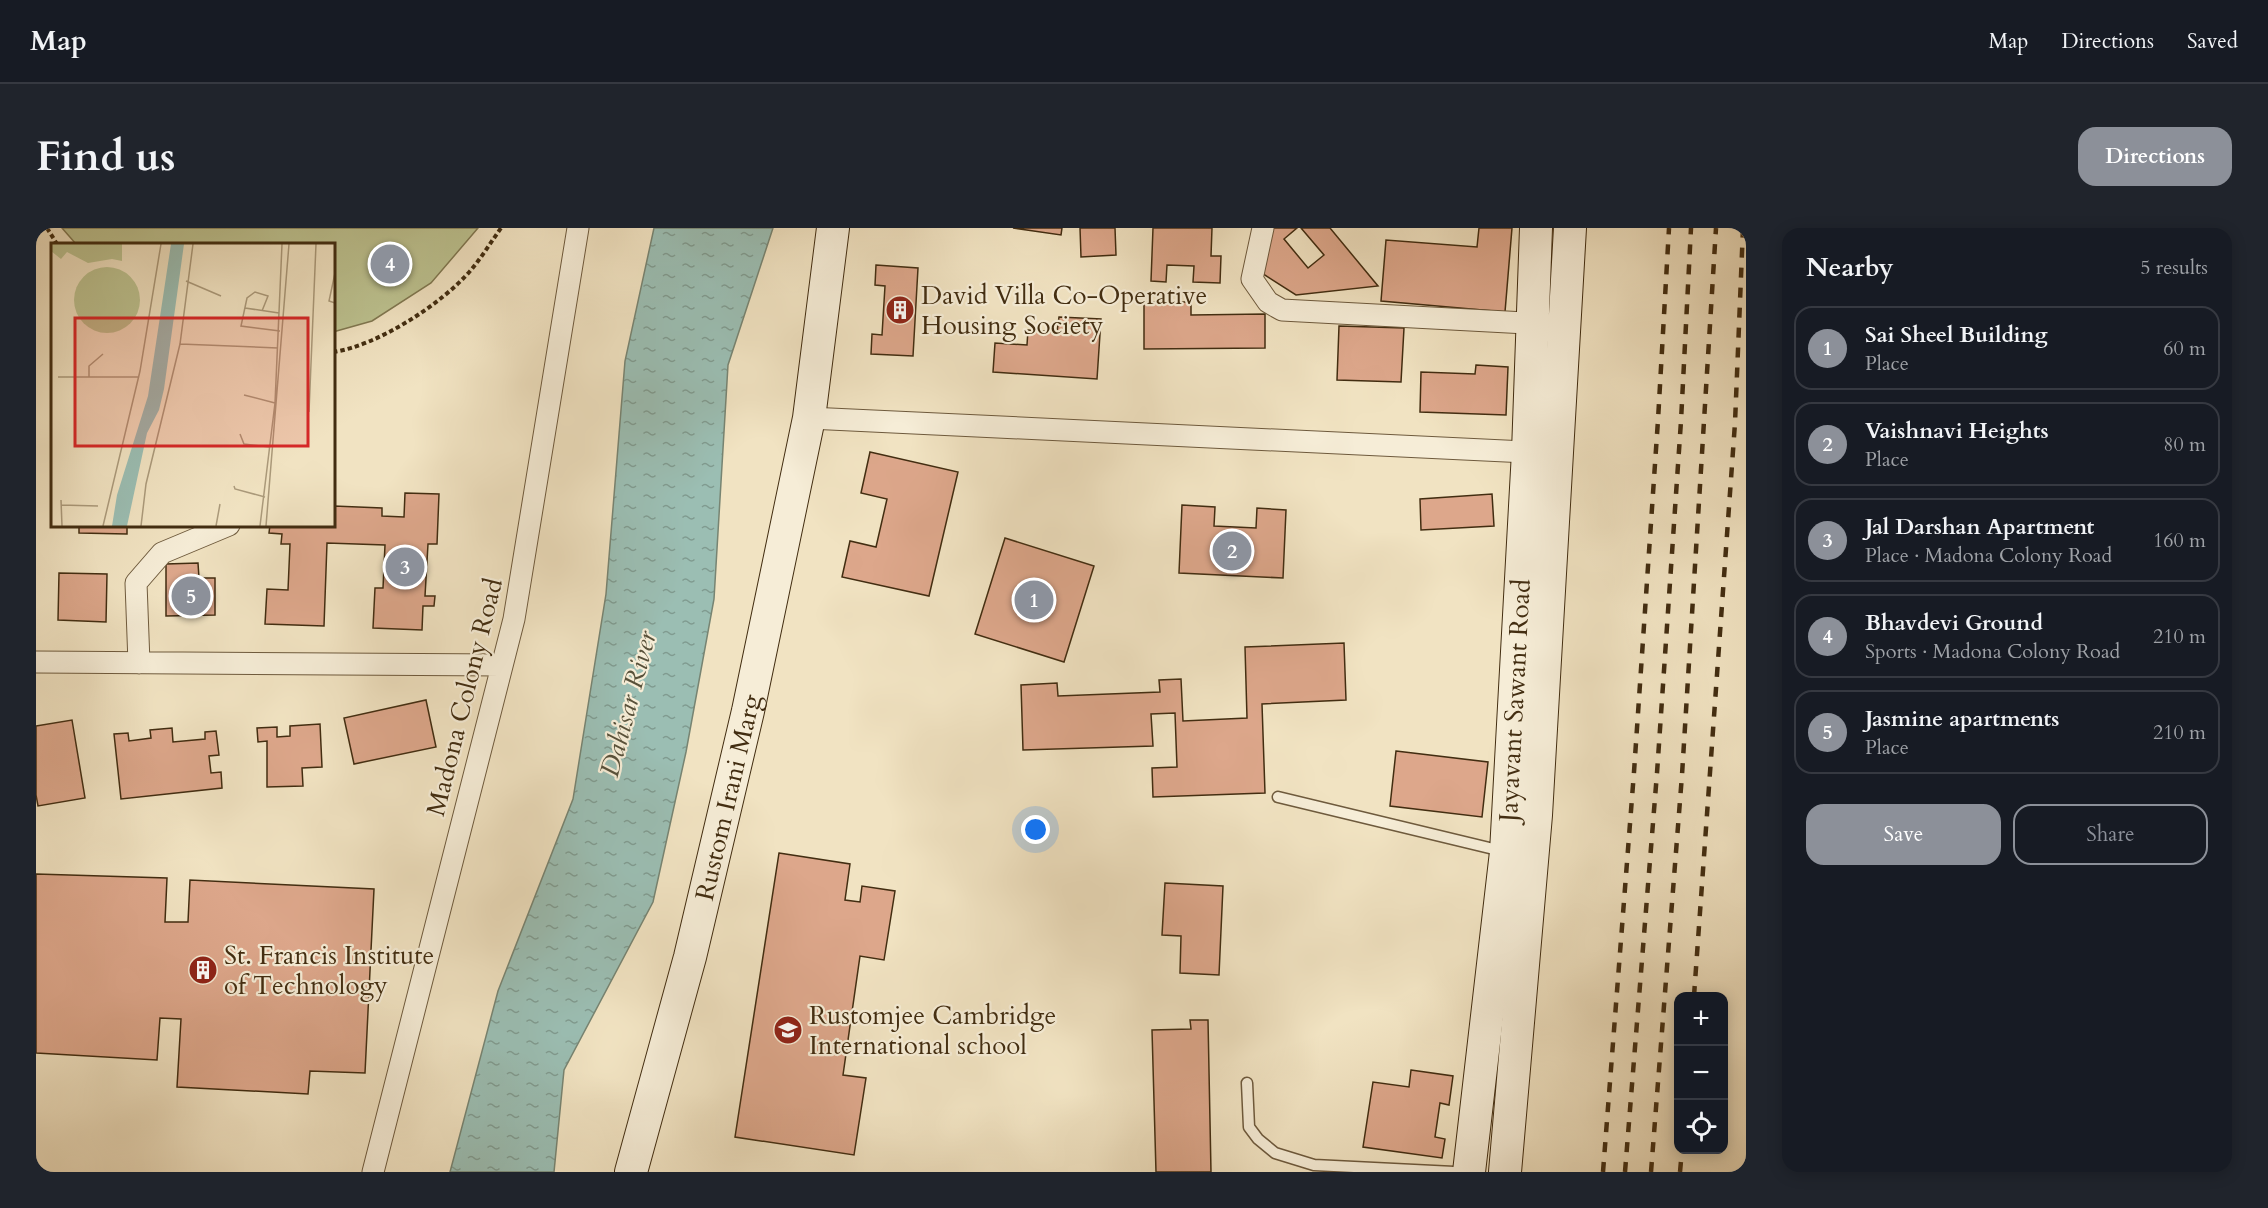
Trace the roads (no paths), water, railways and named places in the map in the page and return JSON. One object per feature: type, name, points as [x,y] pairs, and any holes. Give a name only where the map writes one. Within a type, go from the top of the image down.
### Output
[{"type":"street","name":"Madona Colony Road","points":[[373,1172],[514,619],[579,228]]},
{"type":"street","name":"Rustom Irani Marg","points":[[631,1172],[693,946],[748,711],[809,418],[833,228]]},
{"type":"street","points":[[1263,228],[1252,279],[1268,302],[1282,310],[1564,324]]},
{"type":"street","name":"Jayavant Sawant Road","points":[[1469,1172],[1506,852],[1528,452],[1536,228]]},
{"type":"street","name":"Jayavant Sawant Road","points":[[1505,1172],[1536,815],[1570,228]]},
{"type":"street","points":[[809,418],[1528,452]]},
{"type":"street","points":[[139,663],[136,583],[162,553],[227,526]]},
{"type":"street","points":[[36,662],[502,666]]},
{"type":"lane","points":[[1278,797],[1506,852]]},
{"type":"lane","points":[[1247,1083],[1249,1127],[1257,1139],[1275,1154],[1314,1165],[1454,1172]]},
{"type":"water","name":"Dahisar River","points":[[654,228],[773,228],[728,365],[714,599],[686,752],[653,902],[564,1070],[554,1172],[450,1172],[498,991],[573,799],[606,594],[625,361]]},
{"type":"railway","points":[[1603,1172],[1634,772],[1669,228]]},
{"type":"railway","points":[[1625,1172],[1657,773],[1681,421],[1691,228]]},
{"type":"railway","points":[[1651,1172],[1682,775],[1716,228]]},
{"type":"railway","points":[[1694,992],[1735,423],[1743,228]]},
{"type":"railway","points":[[1680,1172],[1682,1154]]},
{"type":"place","name":"Bhavdevi Ground","points":[[390,264]]},
{"type":"place","name":"David Villa Co-Operative Housing Society","points":[[900,310]]},
{"type":"place","name":"Vaishnavi Heights","points":[[1232,551]]},
{"type":"place","name":"Jal Darshan Apartment","points":[[405,567]]},
{"type":"place","name":"Jasmine apartments","points":[[191,596]]},
{"type":"place","name":"Sai Sheel Building","points":[[1034,600]]},
{"type":"place","name":"St. Francis Institute of Technology","points":[[203,970]]},
{"type":"place","name":"Rustomjee Cambridge International school","points":[[788,1030]]}]
